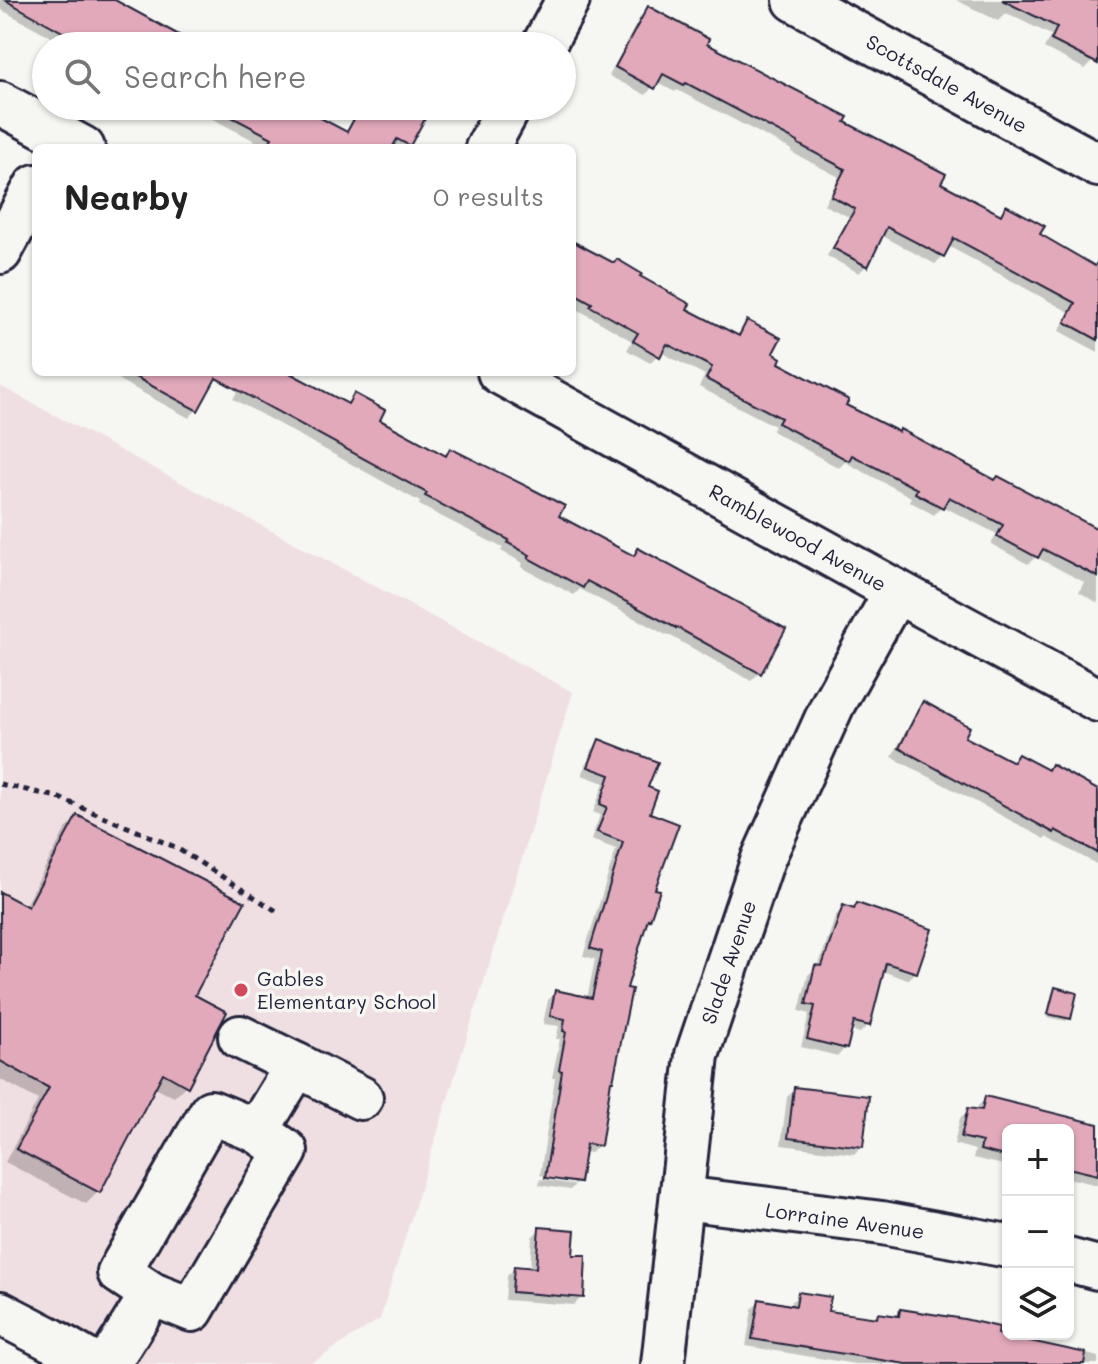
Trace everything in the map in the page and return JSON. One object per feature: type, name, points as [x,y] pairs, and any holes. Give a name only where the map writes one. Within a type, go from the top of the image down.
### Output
[{"type":"street","points":[[551,32],[568,0]]},
{"type":"street","name":"Scottsdale Avenue","points":[[795,0],[1098,165]]},
{"type":"street","points":[[0,103],[67,144]]},
{"type":"street","points":[[489,144],[502,120]]},
{"type":"street","points":[[0,252],[32,193]]},
{"type":"street","name":"Ramblewood Avenue","points":[[506,376],[1098,700]]},
{"type":"street","name":"Slade Avenue","points":[[663,1364],[697,1055],[763,859],[833,704],[896,591]]},
{"type":"street","points":[[240,1037],[361,1098]]},
{"type":"street","points":[[257,1131],[297,1065]]},
{"type":"street","points":[[211,1112],[257,1131],[286,1151],[192,1310],[152,1294],[119,1272],[211,1112]]},
{"type":"street","name":"Lorraine Avenue","points":[[682,1198],[882,1223],[1002,1245]]},
{"type":"street","points":[[1074,1262],[1098,1268]]},
{"type":"street","points":[[108,1364],[152,1294]]},
{"type":"street","points":[[0,1313],[93,1364]]},
{"type":"path","points":[[0,784],[57,797],[175,847],[278,912]]},
{"type":"shaded area","name":"Gables Elementary School","points":[[0,386],[573,692],[380,1319],[310,1364],[126,1364],[86,1334],[0,1289]]},
{"type":"building","points":[[5,0],[115,0],[173,32],[69,32],[63,32]]},
{"type":"building","points":[[1002,0],[1098,0],[1098,64],[1051,40],[1057,27]]},
{"type":"building","points":[[648,6],[709,39],[707,44],[848,117],[845,122],[946,174],[941,183],[1001,215],[1006,205],[1045,226],[1040,234],[1095,266],[1098,261],[1098,340],[1065,322],[1075,303],[954,238],[944,257],[887,227],[868,267],[833,248],[855,209],[831,196],[845,169],[686,83],[684,85],[663,74],[655,89],[615,67]]},
{"type":"building","points":[[238,120],[324,120],[347,132],[353,120],[424,120],[411,144],[397,139],[394,144],[268,144],[272,138]]},
{"type":"building","points":[[576,243],[614,263],[617,259],[642,274],[640,276],[690,304],[687,309],[739,336],[747,320],[781,338],[773,353],[781,358],[779,363],[849,400],[846,405],[899,432],[900,429],[995,480],[998,476],[1098,529],[1098,577],[1043,549],[1038,558],[997,536],[1003,525],[949,497],[943,508],[915,493],[917,489],[852,455],[849,461],[778,423],[781,418],[706,379],[712,367],[667,344],[660,357],[633,341],[638,333],[590,306],[592,303],[576,294]]},
{"type":"building","points":[[133,376],[296,376],[348,404],[354,393],[385,410],[380,420],[446,456],[450,448],[536,491],[565,506],[559,516],[634,556],[638,548],[786,629],[761,674],[587,581],[583,588],[528,558],[530,555],[508,543],[509,540],[425,496],[427,493],[216,378],[198,411]]},
{"type":"building","points":[[923,701],[970,727],[965,737],[1013,762],[1018,754],[1048,770],[1051,764],[1098,790],[1098,853],[1055,830],[1054,833],[899,748]]},
{"type":"building","points":[[599,739],[658,762],[648,787],[658,791],[650,813],[679,824],[655,889],[660,890],[627,988],[632,989],[611,1081],[601,1146],[586,1144],[580,1183],[545,1178],[566,1032],[563,1031],[565,1019],[550,1016],[555,990],[592,998],[602,952],[590,948],[623,842],[597,832],[607,807],[600,804],[610,775],[588,767]]},
{"type":"building","points":[[77,815],[245,902],[195,995],[227,1012],[188,1087],[163,1073],[100,1193],[16,1149],[49,1088],[0,1061],[0,892],[28,907]]},
{"type":"building","points":[[857,903],[932,929],[917,973],[886,963],[870,1026],[854,1022],[847,1049],[807,1039],[815,1006],[806,1004],[815,965],[822,966],[843,905],[854,909]]},
{"type":"building","points":[[1055,987],[1077,993],[1071,1019],[1048,1014]]},
{"type":"building","points":[[794,1087],[869,1096],[863,1147],[788,1138]]},
{"type":"building","points":[[985,1096],[1098,1124],[1098,1175],[1074,1169],[1074,1124],[1002,1124],[1002,1156],[980,1150],[982,1142],[961,1137],[968,1108],[982,1110]]},
{"type":"building","points":[[539,1227],[575,1230],[573,1255],[586,1255],[584,1298],[512,1292],[514,1266],[536,1268]]},
{"type":"building","points":[[798,1292],[831,1297],[828,1311],[877,1318],[878,1313],[899,1316],[900,1309],[964,1319],[999,1327],[998,1334],[1002,1335],[1002,1340],[1026,1340],[1086,1353],[1084,1364],[906,1364],[752,1339],[759,1299],[796,1306]]},
{"type":"place","name":"Gables Elementary School","points":[[241,990]]}]
